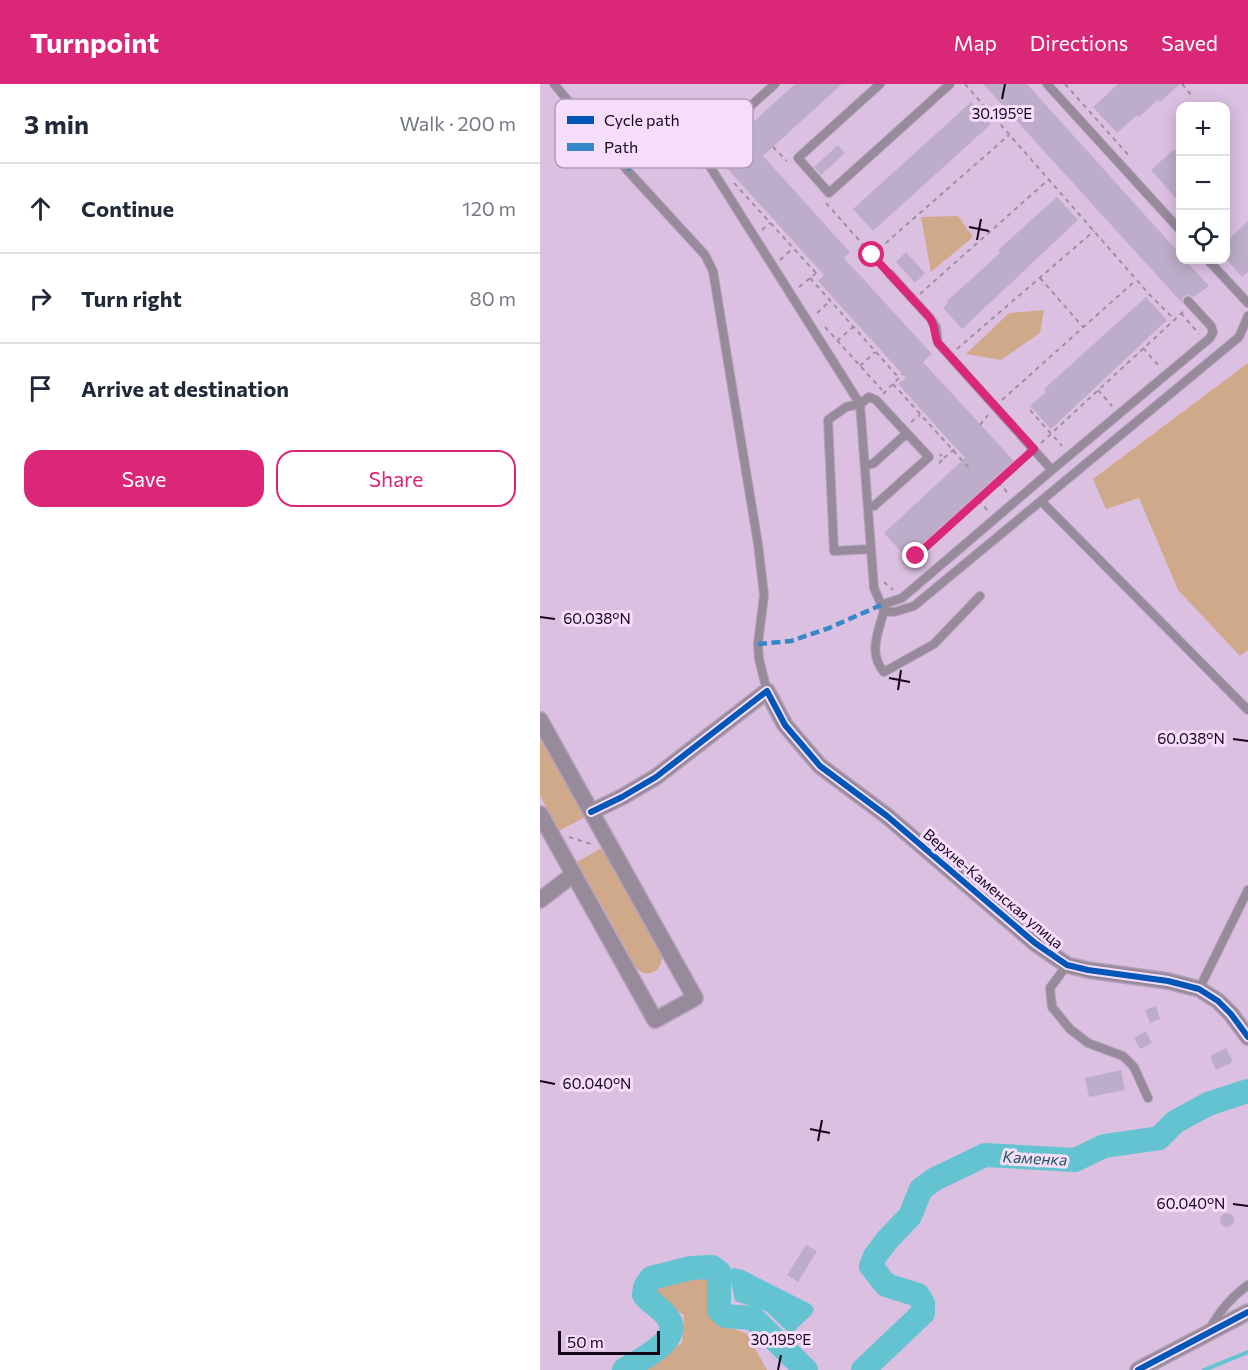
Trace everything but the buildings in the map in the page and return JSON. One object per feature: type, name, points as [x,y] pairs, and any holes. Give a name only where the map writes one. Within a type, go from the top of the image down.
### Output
[{"type":"street","points":[[591,812],[622,798],[656,777],[767,691]]},
{"type":"street","name":"Верхне-Каменская улица","points":[[767,691],[785,725],[820,766],[887,816],[1035,943],[1067,965],[1168,981],[1199,989],[1218,1000],[1248,1037]]},
{"type":"street","points":[[540,720],[695,998],[655,1020],[540,814]]},
{"type":"street","points":[[540,900],[574,874]]},
{"type":"street","points":[[1138,1370],[1248,1312]]},
{"type":"lane","points":[[554,84],[567,99]]},
{"type":"lane","points":[[753,104],[775,84]]},
{"type":"lane","points":[[880,84],[798,158],[830,193],[950,84]]},
{"type":"lane","points":[[1047,84],[1176,226]]},
{"type":"lane","points":[[625,168],[705,255],[713,271],[758,544],[764,595],[758,644],[759,659],[767,691]]},
{"type":"lane","points":[[713,168],[860,404],[874,588],[882,608],[875,645],[876,658],[884,672],[934,644],[980,596]]},
{"type":"lane","points":[[1212,264],[1248,303]]},
{"type":"lane","points":[[890,274],[930,318],[936,327],[936,340],[1052,470]]},
{"type":"lane","points":[[882,608],[902,598],[1206,341],[1213,332],[1211,326],[1190,303]]},
{"type":"lane","points":[[882,608],[894,612],[914,606],[1239,337],[1248,316]]},
{"type":"lane","points":[[868,507],[874,506],[929,457],[876,400],[869,397],[860,404],[846,407],[828,420],[834,551],[872,549]]},
{"type":"lane","points":[[865,465],[874,463],[907,433]]},
{"type":"lane","points":[[1041,501],[1248,710]]},
{"type":"lane","points":[[1199,989],[1248,890]]},
{"type":"lane","points":[[1067,965],[1050,988],[1052,1007],[1070,1029],[1088,1043],[1123,1056],[1134,1067],[1148,1098]]},
{"type":"lane","points":[[1206,1335],[1222,1308],[1234,1294],[1248,1285]]},
{"type":"path","points":[[965,84],[1136,279],[1174,319]]},
{"type":"path","points":[[1065,84],[1132,160]]},
{"type":"path","points":[[1182,84],[1193,97]]},
{"type":"path","points":[[872,255],[1009,135]]},
{"type":"path","points":[[773,147],[792,166]]},
{"type":"path","points":[[914,300],[1048,179]]},
{"type":"path","points":[[734,183],[816,273]]},
{"type":"path","points":[[820,196],[890,274]]},
{"type":"path","points":[[950,355],[1094,231]]},
{"type":"path","points":[[774,265],[793,248]]},
{"type":"path","points":[[792,294],[820,270]]},
{"type":"path","points":[[810,278],[899,378]]},
{"type":"path","points":[[1040,278],[1083,327]]},
{"type":"path","points":[[980,425],[995,406],[1136,279]]},
{"type":"path","points":[[814,315],[830,301]]},
{"type":"path","points":[[932,573],[916,556],[1051,434],[1190,303]]},
{"type":"path","points":[[1181,313],[1206,341]]},
{"type":"path","points":[[837,341],[853,327]]},
{"type":"path","points":[[1143,348],[1168,375]]},
{"type":"path","points":[[860,366],[875,352]]},
{"type":"path","points":[[876,400],[903,374]]},
{"type":"path","points":[[893,384],[969,468]]},
{"type":"path","points":[[1098,390],[1120,414]]},
{"type":"path","points":[[1030,410],[1070,455]]},
{"type":"path","points":[[911,422],[920,414]]},
{"type":"path","points":[[944,459],[956,448]]},
{"type":"path","points":[[998,482],[1015,501]]},
{"type":"path","points":[[978,500],[995,518]]},
{"type":"path","points":[[564,840],[570,837],[592,846],[598,843]]},
{"type":"shaded area","points":[[958,216],[973,237],[931,272],[921,217]]},
{"type":"shaded area","points":[[1044,310],[1040,333],[1001,360],[966,354],[1009,313]]},
{"type":"shaded area","points":[[1248,363],[1248,650],[1240,656],[1178,590],[1139,498],[1106,509],[1093,479]]},
{"type":"shaded area","points":[[540,737],[585,817],[559,831],[540,796]]},
{"type":"shaded area","points":[[602,848],[662,955],[662,961],[654,972],[646,973],[637,969],[577,862]]},
{"type":"shaded area","points":[[733,1268],[743,1270],[810,1304],[814,1309],[812,1314],[792,1333],[789,1333],[766,1311],[735,1301],[729,1272]]},
{"type":"shaded area","points":[[709,1279],[721,1324],[747,1334],[767,1370],[637,1370],[682,1343],[684,1315],[648,1293],[671,1280]]},
{"type":"waterway","name":"Каменка","points":[[863,1370],[923,1313],[923,1303],[918,1295],[886,1285],[871,1266],[875,1256],[888,1239],[910,1216],[921,1189],[935,1179],[985,1155],[1075,1160],[1104,1146],[1159,1138],[1175,1122],[1208,1104],[1248,1091]]},
{"type":"waterway","name":"Каменка","points":[[624,1370],[657,1349],[670,1334],[671,1326],[668,1318],[644,1295],[645,1287],[651,1278],[691,1268],[712,1267],[719,1272],[719,1310],[725,1316],[753,1318],[806,1370]]},
{"type":"waterway","points":[[786,1349],[791,1333]]},
{"type":"waterway","points":[[1204,1370],[1248,1352]]},
{"type":"marked path","points":[[758,644],[791,641],[829,628],[881,605]]},
{"type":"cycle path","points":[[591,812],[656,777],[767,691],[785,725],[820,766],[887,816],[1035,943],[1067,965],[1168,981],[1199,989],[1218,1001],[1248,1037]]},
{"type":"cycle path","points":[[1138,1370],[1248,1312]]},
{"type":"route","points":[[872,255],[930,318],[936,327],[938,343],[1034,449],[916,556]]}]
